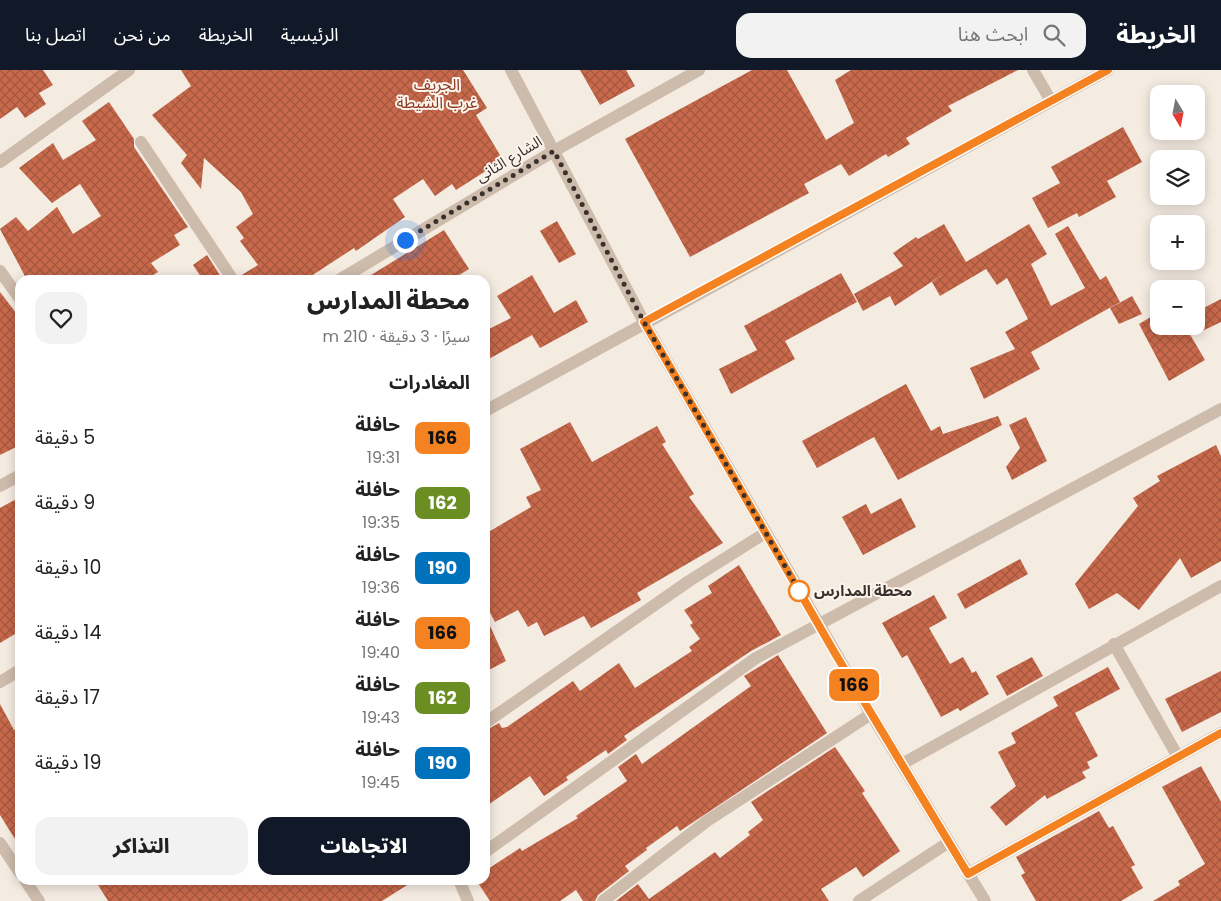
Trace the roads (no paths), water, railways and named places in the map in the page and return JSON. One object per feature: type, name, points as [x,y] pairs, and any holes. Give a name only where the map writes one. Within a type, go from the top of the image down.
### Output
[{"type":"street","points":[[511,70],[644,322],[871,714],[985,901]]},
{"type":"street","name":"الشارع الثانى","points":[[347,275],[554,151],[699,70]]},
{"type":"street","points":[[1033,70],[1051,100]]},
{"type":"street","points":[[490,408],[644,322],[1108,70]]},
{"type":"street","points":[[0,162],[121,72]]},
{"type":"street","points":[[141,142],[230,275]]},
{"type":"street","points":[[0,271],[15,292]]},
{"type":"street","points":[[490,848],[756,658],[1221,408]]},
{"type":"street","points":[[0,486],[15,478]]},
{"type":"street","points":[[490,720],[689,581],[765,533]]},
{"type":"street","points":[[902,764],[1221,586]]},
{"type":"street","points":[[1114,644],[1178,757]]},
{"type":"street","points":[[0,682],[15,673]]},
{"type":"street","points":[[603,901],[707,821],[871,714]]},
{"type":"street","points":[[968,874],[1221,733]]},
{"type":"street","points":[[860,901],[949,842]]},
{"type":"street","points":[[0,843],[15,866]]},
{"type":"street","points":[[28,885],[39,901]]},
{"type":"street","points":[[461,885],[468,901]]},
{"type":"place","name":"محطة المدارس","points":[[799,591]]},
{"type":"district","name":"الجريف غرب الشيطة","points":[[437,93]]}]
